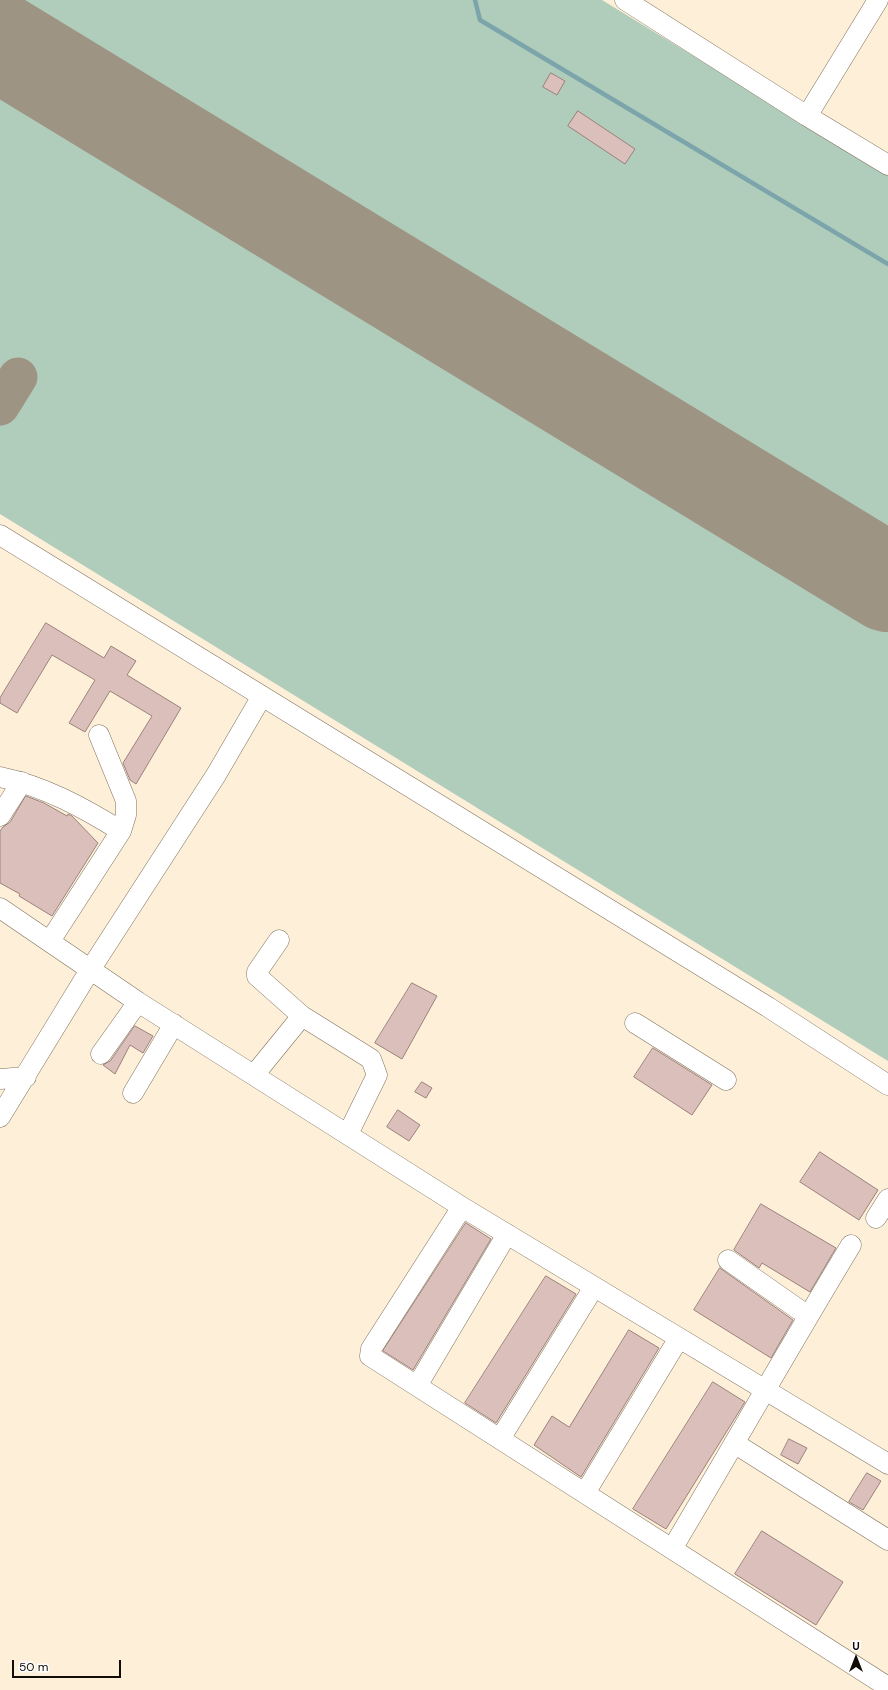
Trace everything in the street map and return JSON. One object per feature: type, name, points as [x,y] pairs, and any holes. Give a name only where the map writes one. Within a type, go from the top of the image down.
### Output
[{"type":"street","points":[[625,0],[807,116],[888,165]]},
{"type":"street","points":[[807,116],[878,4]]},
{"type":"street","points":[[0,535],[762,1003],[888,1085]]},
{"type":"street","points":[[0,1117],[90,970],[216,775],[262,696]]},
{"type":"street","points":[[50,941],[122,831],[126,816],[126,801],[99,735]]},
{"type":"street","points":[[0,777],[22,782],[83,808],[122,831]]},
{"type":"street","points":[[0,816],[22,782]]},
{"type":"street","points":[[0,908],[138,1002],[462,1207],[888,1464]]},
{"type":"street","points":[[279,940],[257,972],[257,976],[302,1016],[371,1059],[377,1075],[348,1134]]},
{"type":"street","points":[[101,1054],[138,1002]]},
{"type":"street","points":[[254,1075],[302,1016]]},
{"type":"street","points":[[635,1023],[726,1080]]},
{"type":"street","points":[[133,1093],[174,1024]]},
{"type":"street","points":[[0,1079],[26,1076]]},
{"type":"street","points":[[876,1218],[888,1199]]},
{"type":"street","points":[[462,1207],[370,1353],[370,1356],[888,1687]]},
{"type":"street","points":[[417,1386],[507,1234]]},
{"type":"street","points":[[672,1549],[764,1389],[851,1245]]},
{"type":"street","points":[[728,1260],[808,1316]]},
{"type":"street","points":[[500,1439],[594,1287]]},
{"type":"street","points":[[585,1493],[679,1338]]},
{"type":"street","points":[[734,1443],[888,1540]]},
{"type":"green space","points":[[0,0],[602,0],[888,175],[888,1061],[0,514]]},
{"type":"building","points":[[551,73],[565,81],[557,95],[543,87]]},
{"type":"building","points":[[578,111],[635,149],[625,164],[568,126]]},
{"type":"building","points":[[46,623],[104,658],[111,646],[136,661],[127,675],[181,708],[136,784],[130,780],[123,763],[152,716],[110,691],[85,732],[69,723],[95,680],[52,655],[17,713],[0,703],[0,698]]},
{"type":"building","points":[[26,796],[44,803],[67,816],[68,814],[72,816],[98,843],[52,916],[19,896],[20,894],[0,883],[0,831],[10,822]]},
{"type":"building","points":[[412,983],[437,996],[402,1059],[375,1043]]},
{"type":"building","points":[[135,1026],[153,1036],[143,1053],[130,1045],[115,1074],[103,1065],[110,1061]]},
{"type":"building","points":[[653,1048],[712,1085],[692,1115],[634,1077]]},
{"type":"building","points":[[422,1082],[432,1088],[426,1098],[415,1092]]},
{"type":"building","points":[[398,1110],[420,1125],[409,1141],[387,1127]]},
{"type":"building","points":[[820,1152],[878,1190],[859,1220],[800,1182]]},
{"type":"building","points":[[761,1204],[836,1248],[810,1292],[762,1263],[759,1268],[734,1250]]},
{"type":"building","points":[[466,1223],[491,1239],[413,1370],[383,1351]]},
{"type":"building","points":[[720,1268],[793,1320],[771,1358],[694,1310]]},
{"type":"building","points":[[546,1276],[576,1294],[496,1423],[465,1403]]},
{"type":"building","points":[[629,1330],[659,1348],[581,1477],[534,1445],[552,1416],[569,1427]]},
{"type":"building","points":[[713,1382],[745,1402],[666,1529],[633,1509]]},
{"type":"building","points":[[789,1439],[807,1448],[798,1464],[781,1455]]},
{"type":"building","points":[[867,1473],[881,1481],[863,1510],[849,1502]]},
{"type":"building","points":[[762,1531],[843,1582],[816,1625],[735,1574]]},
{"type":"waterway","points":[[475,0],[480,20],[888,264]]},
{"type":"taxiway","points":[[0,406],[18,377]]},
{"type":"runway","points":[[0,42],[888,583]]}]
